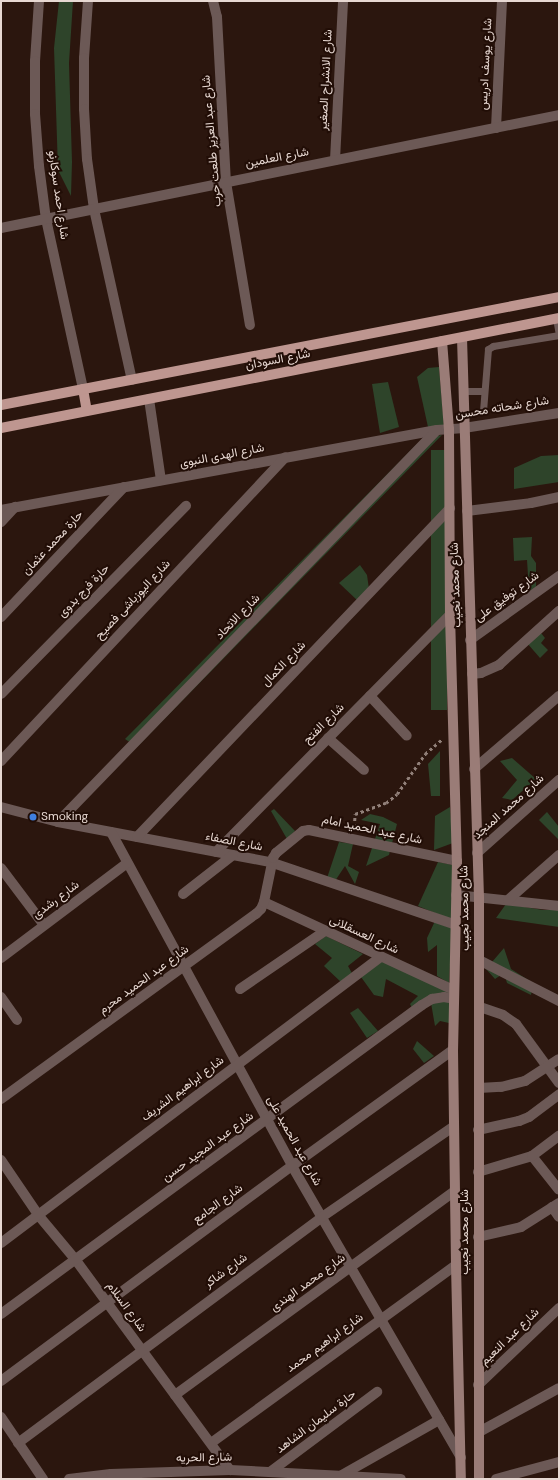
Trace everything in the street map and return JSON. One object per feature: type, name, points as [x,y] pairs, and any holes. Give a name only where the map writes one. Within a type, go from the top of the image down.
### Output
[{"type":"main road","name":"شارع السودان","points":[[1,406],[559,297]]},
{"type":"main road","name":"شارع السودان","points":[[1,428],[557,318]]},
{"type":"main road","name":"شارع محمد نجيب","points":[[462,338],[479,897],[479,1479]]},
{"type":"main road","name":"شارع محمد نجيب","points":[[442,341],[449,429],[450,615],[457,862],[453,1127],[461,1479]]},
{"type":"main road","points":[[82,390],[87,411]]},
{"type":"street","name":"شارع احمد سوكارنو","points":[[39,1],[35,61],[35,114],[39,166],[46,219],[82,390]]},
{"type":"street","points":[[88,1],[84,58],[84,109],[87,159],[94,209],[132,380]]},
{"type":"street","name":"شارع عبد العزيز طلعت حرب","points":[[213,1],[216,18],[226,182],[250,325]]},
{"type":"street","name":"شارع الانشراح الصغير","points":[[335,160],[343,1]]},
{"type":"street","name":"شارع يوسف ادريس","points":[[496,128],[502,1]]},
{"type":"street","name":"شارع العلمين","points":[[1,228],[559,115]]},
{"type":"street","points":[[149,399],[161,480]]},
{"type":"street","name":"شارع شحاته محسن","points":[[449,429],[559,413]]},
{"type":"street","name":"شارع الهدى النبوى","points":[[1,510],[285,457],[449,429]]},
{"type":"street","name":"شارع الاتحاد","points":[[58,822],[437,430]]},
{"type":"street","name":"شارع اليوزباشى فصيح","points":[[1,761],[285,457]]},
{"type":"street","name":"حارة محمد عثمان","points":[[1,617],[124,487]]},
{"type":"street","points":[[467,511],[559,498]]},
{"type":"street","name":"حارة فرج بدوى","points":[[1,694],[186,506]]},
{"type":"street","points":[[1,522],[15,507]]},
{"type":"street","name":"شارع الكمال","points":[[137,837],[450,508]]},
{"type":"street","name":"شارع توفيق على","points":[[470,640],[559,576]]},
{"type":"street","points":[[472,674],[481,673],[499,665],[559,611]]},
{"type":"street","name":"شارع الفتح","points":[[216,852],[450,615]]},
{"type":"street","points":[[370,696],[407,736]]},
{"type":"street","points":[[474,769],[559,696]]},
{"type":"street","points":[[328,738],[364,770]]},
{"type":"street","name":"شارع محمد المنجد","points":[[477,853],[559,780]]},
{"type":"street","name":"شارع الصفاء","points":[[1,807],[58,822],[270,862],[456,925]]},
{"type":"street","name":"شارع عبد الحميد امام","points":[[270,862],[276,853],[303,831],[309,830],[457,862]]},
{"type":"street","name":"شارع عبد الحميد على","points":[[111,832],[292,1166],[461,1457]]},
{"type":"street","points":[[183,894],[233,855]]},
{"type":"street","points":[[508,900],[559,855]]},
{"type":"street","points":[[264,902],[270,862]]},
{"type":"street","name":"شارع رشدى","points":[[1,958],[127,863]]},
{"type":"street","points":[[1,868],[44,925]]},
{"type":"street","points":[[456,895],[559,906]]},
{"type":"street","name":"شارع العسقلانى","points":[[264,902],[381,957],[454,994]]},
{"type":"street","name":"شارع عبد الحميد محرم","points":[[1,1099],[184,968],[256,914],[261,909],[264,902]]},
{"type":"street","points":[[240,989],[325,931]]},
{"type":"street","name":"شارع ابراهيم الشريف","points":[[1,1243],[39,1216],[381,957]]},
{"type":"street","points":[[479,960],[559,1001]]},
{"type":"street","name":"شارع عبد المجيد حسن","points":[[1,1314],[422,1005],[438,998],[454,994]]},
{"type":"street","points":[[1,997],[17,1020]]},
{"type":"street","points":[[480,1007],[510,1019],[559,1083]]},
{"type":"street","name":"شارع الجامع","points":[[1,1381],[292,1166],[453,1050]]},
{"type":"street","points":[[478,1088],[512,1085],[531,1078],[559,1059]]},
{"type":"street","points":[[478,1130],[519,1121],[529,1117],[559,1094]]},
{"type":"street","name":"شارع شاكر","points":[[18,1442],[322,1217],[453,1127]]},
{"type":"street","points":[[478,1172],[532,1156],[559,1136]]},
{"type":"street","points":[[532,1156],[559,1190]]},
{"type":"street","name":"شارع السلام","points":[[1,1160],[5,1172],[75,1259],[230,1470]]},
{"type":"street","name":"شارع محمد الهندى","points":[[175,1395],[351,1268],[455,1190]]},
{"type":"street","points":[[478,1236],[520,1226],[556,1205],[559,1217]]},
{"type":"street","name":"شارع ابراهيم محمد","points":[[210,1443],[456,1265]]},
{"type":"street","name":"شارع عبد النعيم","points":[[478,1385],[559,1308]]},
{"type":"street","points":[[479,1432],[559,1388]]},
{"type":"street","name":"حارة سليمان الشاهد","points":[[270,1472],[377,1392]]},
{"type":"street","points":[[1,1417],[43,1479]]},
{"type":"street","points":[[340,1478],[439,1420]]},
{"type":"street","points":[[496,1479],[559,1462]]},
{"type":"street","name":"شارع الحريه","points":[[70,1479],[230,1470],[253,1475],[270,1472],[297,1476],[402,1479]]},
{"type":"lane","points":[[482,411],[487,352],[490,348],[559,335],[557,318]]},
{"type":"lane","points":[[463,391],[484,391]]},
{"type":"path","points":[[354,840],[355,814],[386,803],[397,794],[425,754],[453,729]]},
{"type":"green space","points":[[59,1],[73,1],[69,63],[72,162],[71,196],[58,170],[54,48]]},
{"type":"green space","points":[[439,367],[444,426],[428,427],[417,377],[428,368]]},
{"type":"green space","points":[[388,382],[399,427],[380,433],[372,384]]},
{"type":"green space","points":[[442,435],[137,747],[125,739],[423,438]]},
{"type":"green space","points":[[431,450],[447,450],[447,710],[431,710]]},
{"type":"green space","points":[[559,455],[559,482],[514,489],[514,468],[541,456]]},
{"type":"green space","points":[[532,537],[531,556],[536,563],[536,588],[529,591],[527,560],[514,561],[513,538]]},
{"type":"green space","points":[[360,565],[367,575],[369,589],[358,601],[339,583]]},
{"type":"green space","points":[[541,633],[545,638],[541,643],[548,650],[540,658],[527,643]]},
{"type":"green space","points":[[440,751],[440,796],[431,796],[428,764]]},
{"type":"green space","points":[[512,758],[536,779],[512,800],[502,798],[517,780],[500,761]]},
{"type":"green space","points":[[450,807],[453,843],[434,850],[435,816]]},
{"type":"green space","points":[[274,809],[295,831],[287,839],[271,811]]},
{"type":"green space","points":[[547,812],[559,827],[559,840],[539,820]]},
{"type":"green space","points":[[370,814],[383,817],[397,824],[389,855],[366,866],[380,824],[361,820]]},
{"type":"green space","points":[[339,842],[353,844],[348,866],[359,872],[355,884],[345,866],[335,881],[327,878]]},
{"type":"green space","points":[[438,862],[453,865],[452,920],[418,906]]},
{"type":"green space","points":[[506,904],[543,910],[559,910],[559,927],[496,918]]},
{"type":"green space","points":[[435,921],[452,927],[449,983],[437,976],[437,945],[428,952],[427,938]]},
{"type":"green space","points":[[326,936],[363,954],[348,966],[353,975],[342,983],[324,966],[332,958],[315,944]]},
{"type":"green space","points":[[504,948],[511,969],[533,983],[531,995],[507,983],[504,973],[495,979],[486,969]]},
{"type":"green space","points":[[382,961],[450,992],[449,1023],[440,1021],[435,1026],[431,1003],[412,1008],[410,1004],[418,996],[386,979],[383,997],[374,995],[361,977]]},
{"type":"green space","points":[[358,1008],[378,1031],[367,1038],[350,1013]]},
{"type":"green space","points":[[417,1041],[434,1056],[424,1063],[413,1049]]},
{"type":"place","name":"Smoking","points":[[33,817]]}]
